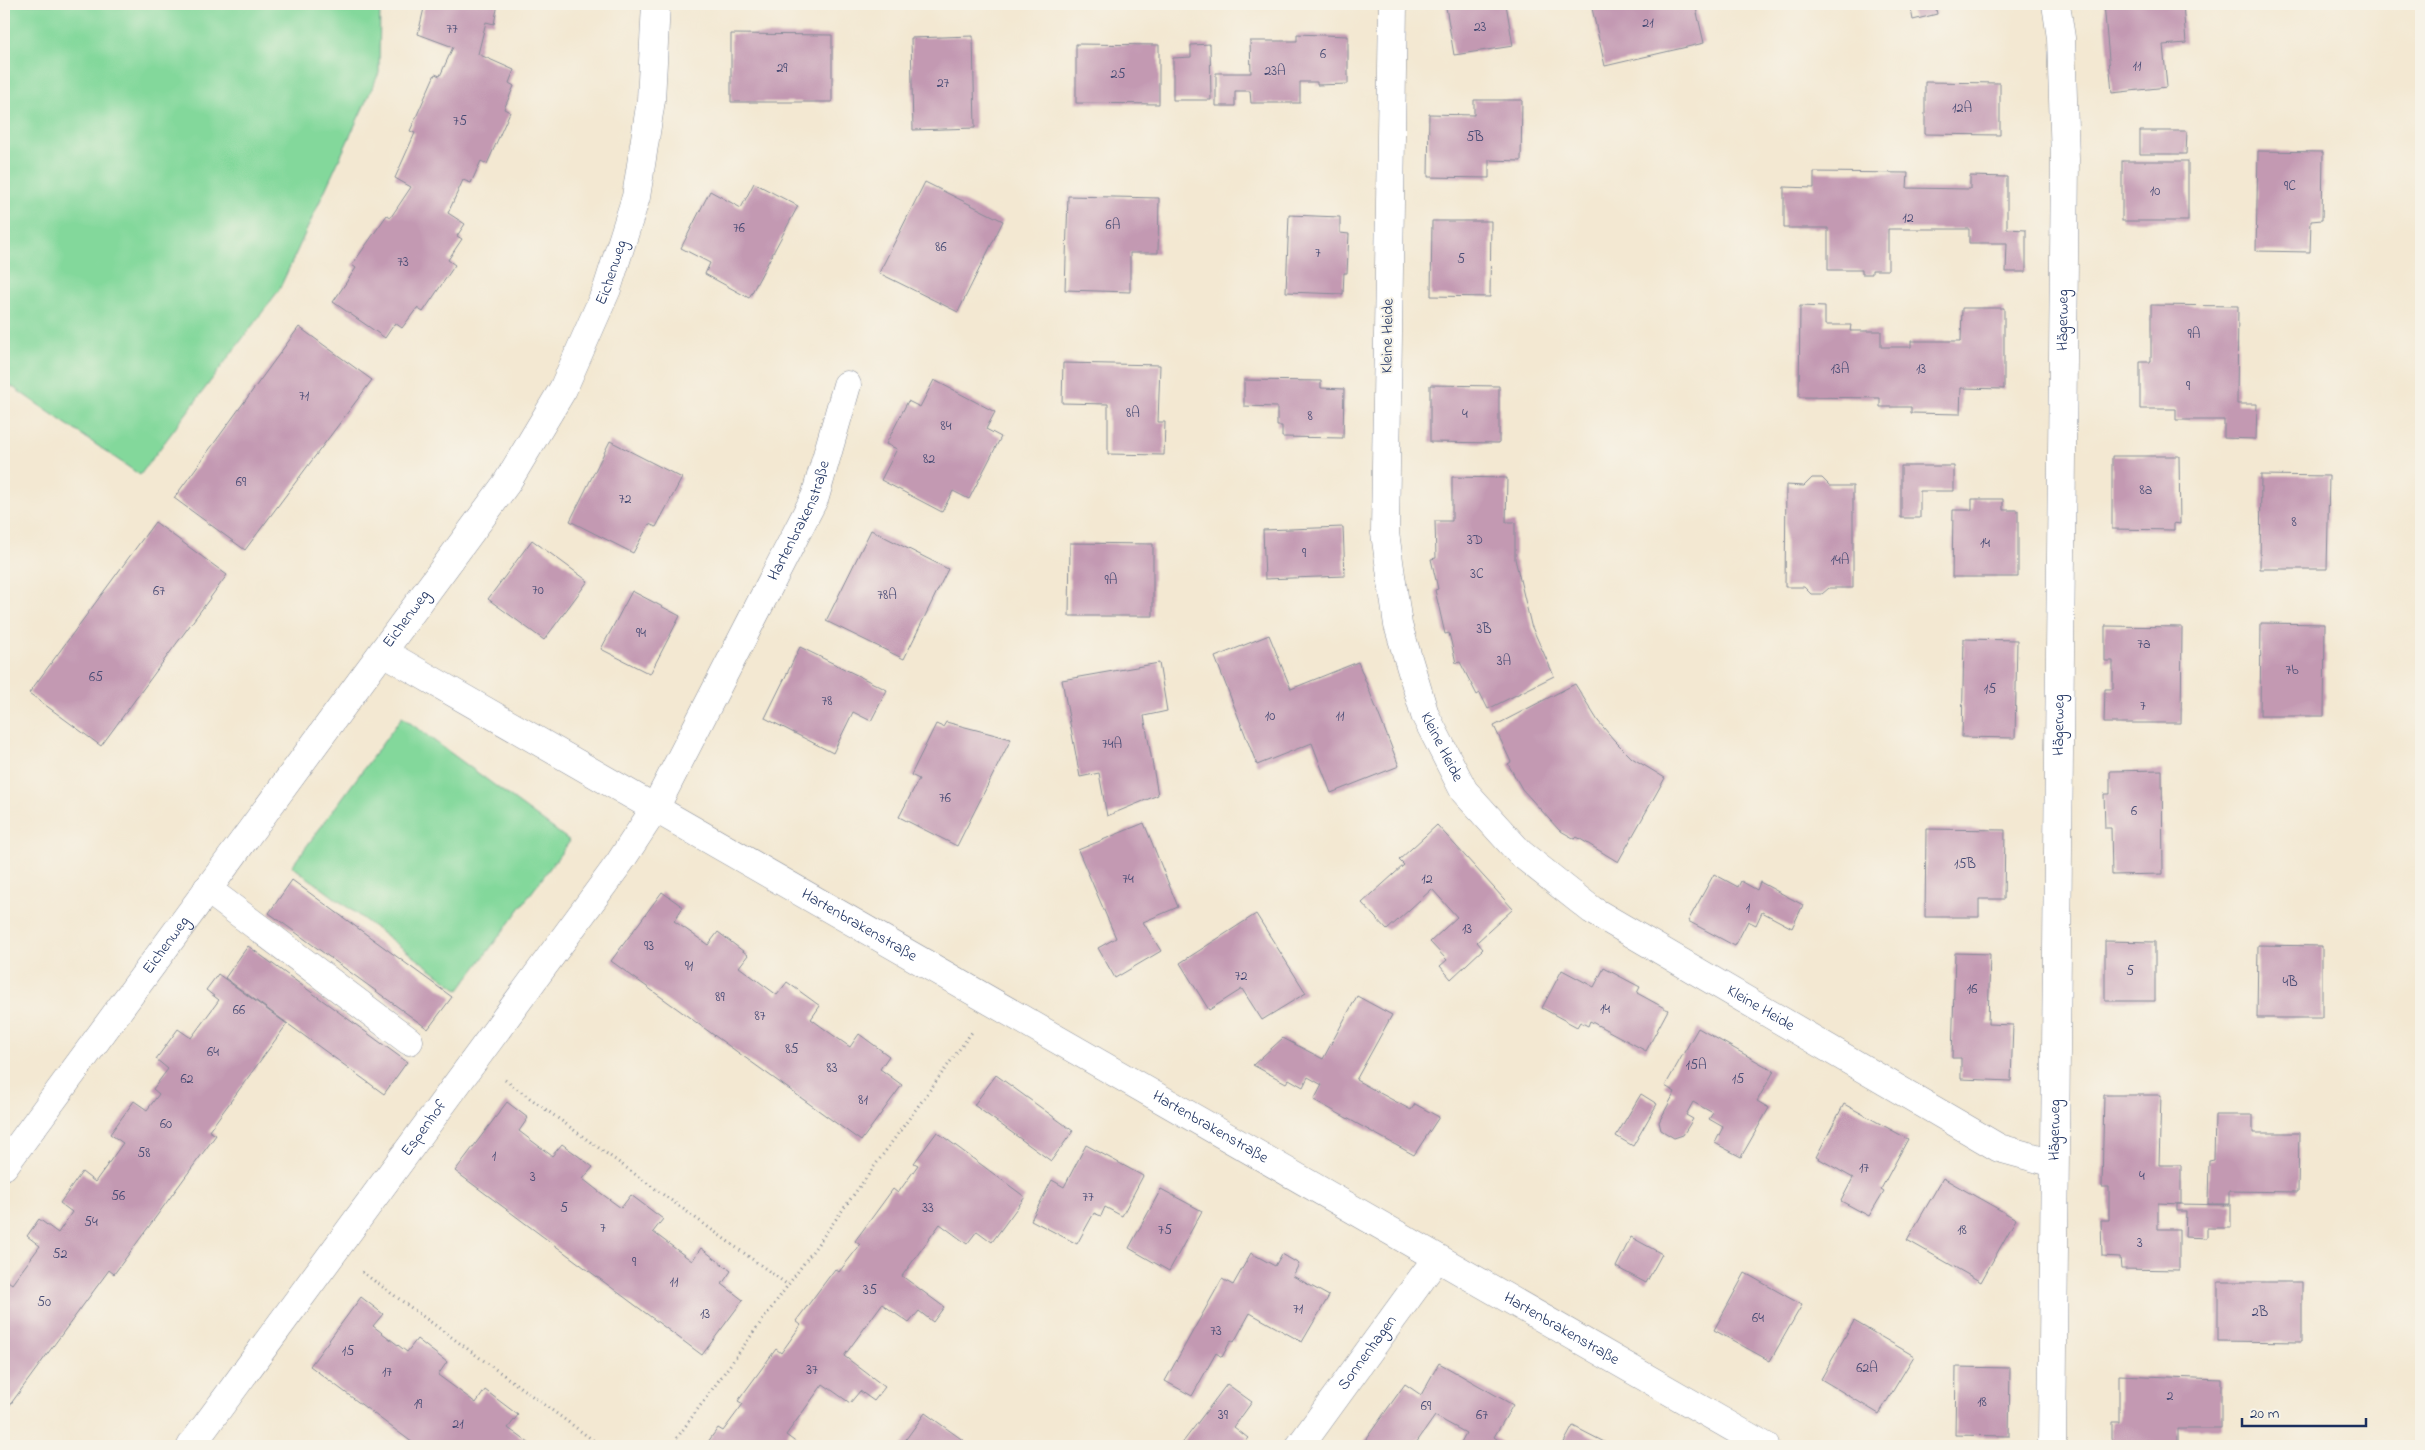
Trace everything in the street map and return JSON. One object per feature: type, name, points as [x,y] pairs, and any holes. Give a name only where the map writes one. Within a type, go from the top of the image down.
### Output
[{"type":"street","name":"Eichenweg","points":[[4,1166],[506,484],[563,389],[607,289],[636,197],[651,100],[656,4]]},
{"type":"street","name":"Kleine Heide","points":[[1393,4],[1385,533],[1398,625],[1425,715],[1464,790],[1520,853],[1592,910],[1999,1148],[2054,1163]]},
{"type":"street","name":"Hägerweg","points":[[2052,1446],[2065,159],[2061,38],[2056,4]]},
{"type":"street","name":"Hartenbrakenstraße","points":[[654,810],[814,497],[847,385]]},
{"type":"street","name":"Hartenbrakenstraße","points":[[382,652],[1436,1259],[1765,1446]]},
{"type":"street","name":"Espenhof","points":[[191,1446],[477,1059],[620,862],[654,810]]},
{"type":"street","points":[[207,889],[409,1041]]},
{"type":"street","name":"Sonnenhagen","points":[[1300,1446],[1436,1259]]},
{"type":"path","points":[[671,1446],[993,1004]]},
{"type":"path","points":[[477,1059],[788,1285]]},
{"type":"path","points":[[335,1253],[601,1446]]},
{"type":"green space","points":[[4,4],[380,4],[379,73],[279,290],[140,475],[4,381]]},
{"type":"green space","points":[[402,717],[570,841],[459,990],[292,866]]},
{"type":"building","points":[[425,4],[498,4],[494,24],[486,22],[478,54],[514,70],[509,83],[514,86],[504,109],[510,112],[487,164],[481,161],[471,183],[463,180],[448,213],[465,224],[457,236],[462,239],[448,260],[455,265],[423,312],[417,308],[402,328],[395,323],[385,338],[333,302],[356,268],[352,265],[387,215],[391,217],[411,187],[395,178],[415,133],[410,131],[435,74],[440,76],[453,47],[418,34]]},
{"type":"building","points":[[1464,4],[1506,4],[1513,46],[1454,55],[1446,7]]},
{"type":"building","points":[[1591,4],[1695,4],[1704,43],[1605,66]]},
{"type":"building","points":[[1910,4],[1935,4],[1937,14],[1913,20]]},
{"type":"building","points":[[2104,4],[2183,4],[2186,43],[2163,45],[2167,87],[2112,93]]},
{"type":"building","points":[[731,34],[832,35],[832,102],[731,102]]},
{"type":"building","points":[[1297,34],[1348,36],[1348,84],[1317,85],[1317,82],[1300,82],[1300,103],[1251,103],[1250,91],[1235,91],[1235,106],[1216,106],[1216,73],[1251,73],[1250,41],[1297,41]]},
{"type":"building","points":[[973,36],[975,128],[913,130],[911,38]]},
{"type":"building","points":[[1076,44],[1159,45],[1159,104],[1076,103]]},
{"type":"building","points":[[1210,44],[1211,100],[1173,100],[1173,58],[1191,57],[1191,45]]},
{"type":"building","points":[[1925,82],[2000,83],[2000,135],[1925,134]]},
{"type":"building","points":[[1474,100],[1522,100],[1521,161],[1489,160],[1489,178],[1428,177],[1429,114],[1474,115]]},
{"type":"building","points":[[2140,131],[2187,131],[2186,154],[2140,154]]},
{"type":"building","points":[[2258,151],[2323,152],[2322,220],[2311,221],[2310,252],[2256,251]]},
{"type":"building","points":[[2122,161],[2188,161],[2188,221],[2122,221]]},
{"type":"building","points":[[1814,172],[1908,173],[1907,188],[1970,189],[1970,176],[2007,177],[2007,229],[2026,230],[2026,272],[2006,272],[2007,243],[1969,243],[1969,229],[1888,229],[1888,270],[1872,270],[1872,274],[1862,274],[1862,270],[1828,270],[1828,228],[1784,228],[1784,187],[1814,188]]},
{"type":"building","points":[[925,182],[1003,221],[958,312],[879,273]]},
{"type":"building","points":[[754,183],[798,206],[749,298],[705,274],[710,263],[681,248],[710,191],[741,208]]},
{"type":"building","points":[[1068,196],[1159,198],[1158,253],[1130,253],[1130,292],[1065,290]]},
{"type":"building","points":[[1289,215],[1340,217],[1340,233],[1349,234],[1347,273],[1344,273],[1343,294],[1286,292]]},
{"type":"building","points":[[1432,221],[1491,221],[1490,297],[1431,296]]},
{"type":"building","points":[[2151,305],[2238,306],[2237,404],[2257,404],[2256,439],[2224,438],[2224,420],[2176,420],[2176,409],[2140,409],[2140,362],[2151,362]]},
{"type":"building","points":[[1800,306],[1825,307],[1825,325],[1851,325],[1850,331],[1881,331],[1881,347],[1911,347],[1911,341],[1961,341],[1962,308],[2004,308],[2004,389],[1961,388],[1960,414],[1911,413],[1911,407],[1880,407],[1880,398],[1799,397]]},
{"type":"building","points":[[299,327],[372,380],[245,550],[174,498]]},
{"type":"building","points":[[1063,363],[1160,365],[1158,422],[1165,422],[1164,455],[1108,454],[1108,404],[1062,403]]},
{"type":"building","points":[[934,380],[995,412],[986,429],[1001,437],[969,499],[953,491],[942,512],[881,480],[897,449],[886,444],[908,401],[920,407]]},
{"type":"building","points":[[1244,380],[1321,381],[1321,388],[1344,389],[1343,438],[1282,437],[1282,426],[1277,426],[1277,407],[1244,406]]},
{"type":"building","points":[[1430,385],[1499,386],[1499,443],[1430,442]]},
{"type":"building","points":[[610,441],[682,478],[656,527],[649,524],[633,553],[570,521]]},
{"type":"building","points":[[2112,456],[2179,456],[2180,524],[2174,523],[2174,530],[2112,529]]},
{"type":"building","points":[[1901,466],[1954,466],[1954,491],[1920,491],[1920,518],[1901,518]]},
{"type":"building","points":[[2261,475],[2329,476],[2327,569],[2260,569]]},
{"type":"building","points":[[1452,477],[1507,478],[1506,522],[1515,522],[1515,559],[1531,625],[1554,676],[1488,709],[1480,693],[1477,695],[1460,662],[1456,663],[1449,633],[1445,634],[1435,590],[1438,589],[1431,559],[1436,558],[1435,521],[1452,521]]},
{"type":"building","points":[[1812,478],[1822,478],[1830,486],[1853,486],[1853,588],[1829,588],[1822,594],[1811,594],[1804,587],[1785,587],[1786,485],[1804,486]]},
{"type":"building","points":[[1972,499],[2003,499],[2003,510],[2018,510],[2018,577],[1952,577],[1953,510],[1972,510]]},
{"type":"building","points":[[155,522],[227,575],[101,746],[29,693]]},
{"type":"building","points":[[1343,527],[1345,576],[1265,579],[1263,530]]},
{"type":"building","points":[[871,530],[948,569],[904,659],[826,621]]},
{"type":"building","points":[[532,540],[588,581],[544,640],[488,599]]},
{"type":"building","points":[[1070,543],[1153,544],[1153,616],[1069,616]]},
{"type":"building","points":[[632,591],[680,616],[650,674],[601,649]]},
{"type":"building","points":[[2261,623],[2325,624],[2324,716],[2260,716]]},
{"type":"building","points":[[2105,626],[2182,627],[2181,723],[2104,723],[2105,689],[2113,689],[2113,661],[2105,661]]},
{"type":"building","points":[[1269,635],[1291,689],[1358,662],[1399,766],[1331,793],[1312,743],[1257,765],[1215,657]]},
{"type":"building","points":[[1964,639],[2017,640],[2015,738],[1962,737]]},
{"type":"building","points":[[800,647],[887,690],[871,721],[853,712],[833,753],[765,718]]},
{"type":"building","points":[[1159,663],[1167,711],[1144,716],[1158,795],[1107,816],[1099,773],[1080,777],[1062,680]]},
{"type":"building","points":[[1575,684],[1598,721],[1614,740],[1632,758],[1665,778],[1618,862],[1577,837],[1575,839],[1559,830],[1522,789],[1508,764],[1511,762],[1494,726]]},
{"type":"building","points":[[946,722],[1011,739],[957,846],[899,817],[919,779],[911,775],[936,724],[943,727]]},
{"type":"building","points":[[2162,770],[2163,874],[2112,875],[2111,828],[2105,828],[2104,794],[2110,794],[2110,771]]},
{"type":"building","points":[[1144,823],[1178,907],[1143,922],[1161,951],[1115,978],[1098,948],[1116,938],[1078,850]]},
{"type":"building","points":[[1437,825],[1513,909],[1477,942],[1483,949],[1451,979],[1440,966],[1447,960],[1430,942],[1457,917],[1432,889],[1387,930],[1362,903],[1404,865],[1399,860]]},
{"type":"building","points":[[1926,829],[2005,830],[2004,899],[1979,899],[1979,917],[1925,917]]},
{"type":"building","points":[[1714,874],[1738,887],[1741,881],[1757,890],[1760,882],[1803,905],[1792,928],[1762,912],[1756,925],[1748,921],[1735,946],[1688,921]]},
{"type":"building","points":[[292,880],[452,997],[428,1029],[269,913]]},
{"type":"building","points":[[662,892],[683,907],[674,921],[708,945],[718,932],[748,955],[739,967],[777,995],[787,982],[820,1006],[811,1019],[830,1033],[850,1047],[859,1034],[889,1056],[880,1069],[902,1085],[861,1141],[611,961]]},
{"type":"building","points":[[1256,914],[1306,993],[1262,1020],[1242,989],[1209,1010],[1180,963]]},
{"type":"building","points":[[2105,941],[2155,942],[2155,1001],[2105,1001]]},
{"type":"building","points":[[2258,945],[2322,946],[2322,1018],[2257,1018]]},
{"type":"building","points":[[248,946],[407,1062],[384,1094],[225,978]]},
{"type":"building","points":[[1955,953],[1990,954],[1988,1024],[2013,1025],[2011,1081],[1961,1079],[1961,1058],[1952,1058]]},
{"type":"building","points":[[1604,968],[1640,987],[1637,993],[1668,1010],[1646,1051],[1590,1021],[1588,1026],[1580,1022],[1577,1027],[1542,1008],[1562,970],[1594,987]]},
{"type":"building","points":[[218,974],[287,1024],[209,1131],[216,1135],[114,1274],[109,1270],[4,1413],[4,1278],[12,1284],[40,1246],[27,1236],[39,1219],[58,1233],[72,1212],[60,1203],[82,1172],[95,1182],[123,1143],[110,1134],[134,1101],[147,1110],[159,1094],[153,1089],[168,1069],[156,1059],[178,1029],[191,1038],[219,1000],[206,990]]},
{"type":"building","points":[[1357,996],[1392,1015],[1356,1080],[1411,1110],[1415,1104],[1439,1117],[1414,1155],[1314,1100],[1322,1085],[1308,1077],[1303,1087],[1289,1079],[1286,1083],[1253,1065],[1283,1038],[1323,1059]]},
{"type":"building","points":[[1698,1028],[1774,1071],[1757,1101],[1769,1108],[1741,1157],[1715,1143],[1723,1127],[1709,1119],[1713,1113],[1693,1102],[1686,1115],[1693,1119],[1683,1135],[1674,1138],[1661,1130],[1659,1122],[1675,1092],[1665,1086]]},
{"type":"building","points":[[996,1075],[1073,1131],[1051,1161],[974,1105]]},
{"type":"building","points":[[1641,1094],[1657,1104],[1633,1146],[1616,1136]]},
{"type":"building","points":[[2104,1095],[2161,1095],[2159,1165],[2181,1165],[2181,1204],[2158,1203],[2158,1229],[2179,1229],[2179,1270],[2121,1269],[2120,1257],[2102,1256],[2101,1220],[2109,1220],[2109,1187],[2102,1187]]},
{"type":"building","points":[[507,1102],[528,1118],[519,1131],[532,1141],[552,1156],[562,1144],[593,1167],[583,1179],[602,1194],[621,1208],[631,1195],[663,1219],[653,1232],[692,1261],[701,1248],[731,1271],[722,1284],[743,1300],[702,1355],[455,1171]]},
{"type":"building","points":[[1844,1104],[1908,1139],[1881,1189],[1884,1191],[1869,1216],[1841,1201],[1853,1178],[1816,1157]]},
{"type":"building","points":[[2215,1115],[2253,1115],[2253,1133],[2299,1133],[2298,1192],[2229,1191],[2229,1204],[2208,1204],[2209,1161],[2214,1160]]},
{"type":"building","points":[[937,1132],[1025,1197],[992,1242],[977,1231],[967,1244],[940,1224],[902,1276],[944,1307],[933,1322],[919,1311],[909,1323],[882,1304],[844,1356],[885,1387],[874,1401],[860,1391],[850,1403],[823,1384],[786,1435],[801,1446],[705,1446],[718,1428],[723,1431],[743,1404],[738,1401],[776,1349],[781,1353],[801,1325],[796,1321],[835,1269],[839,1272],[860,1245],[855,1241],[893,1189],[898,1193],[918,1165],[914,1163]]},
{"type":"building","points":[[1086,1145],[1143,1176],[1122,1216],[1105,1207],[1101,1216],[1094,1213],[1077,1244],[1031,1220],[1052,1180],[1064,1187]]},
{"type":"building","points":[[1943,1178],[2016,1219],[1981,1282],[1907,1240]]},
{"type":"building","points":[[1161,1189],[1202,1211],[1169,1271],[1129,1248]]},
{"type":"building","points":[[2177,1204],[2231,1205],[2231,1228],[2207,1228],[2207,1238],[2185,1237],[2186,1211],[2177,1211]]},
{"type":"building","points":[[1631,1237],[1662,1254],[1646,1283],[1616,1267]]},
{"type":"building","points":[[1251,1253],[1275,1266],[1282,1254],[1299,1264],[1293,1276],[1329,1296],[1302,1342],[1250,1313],[1234,1342],[1231,1340],[1222,1357],[1216,1353],[1192,1396],[1165,1381],[1222,1279],[1233,1285]]},
{"type":"building","points":[[1745,1273],[1802,1305],[1770,1361],[1714,1330]]},
{"type":"building","points":[[2218,1282],[2302,1282],[2302,1342],[2218,1341]]},
{"type":"building","points":[[361,1297],[383,1314],[373,1326],[407,1352],[417,1339],[447,1362],[438,1375],[476,1403],[485,1390],[518,1415],[508,1428],[533,1446],[417,1446],[310,1366]]},
{"type":"building","points":[[1854,1321],[1914,1356],[1879,1414],[1821,1379]]},
{"type":"building","points":[[1439,1363],[1513,1405],[1494,1437],[1507,1446],[1459,1446],[1466,1433],[1435,1416],[1414,1446],[1361,1446],[1405,1384],[1421,1395]]},
{"type":"building","points":[[1956,1367],[2010,1368],[2009,1436],[1955,1435]]},
{"type":"building","points":[[2119,1375],[2221,1379],[2221,1429],[2178,1429],[2178,1446],[2112,1446],[2112,1422],[2119,1422]]},
{"type":"building","points":[[1227,1384],[1252,1402],[1234,1427],[1248,1438],[1241,1446],[1180,1446]]},
{"type":"building","points":[[925,1413],[971,1446],[901,1446]]},
{"type":"building","points":[[1573,1426],[1612,1446],[1562,1446]]}]
